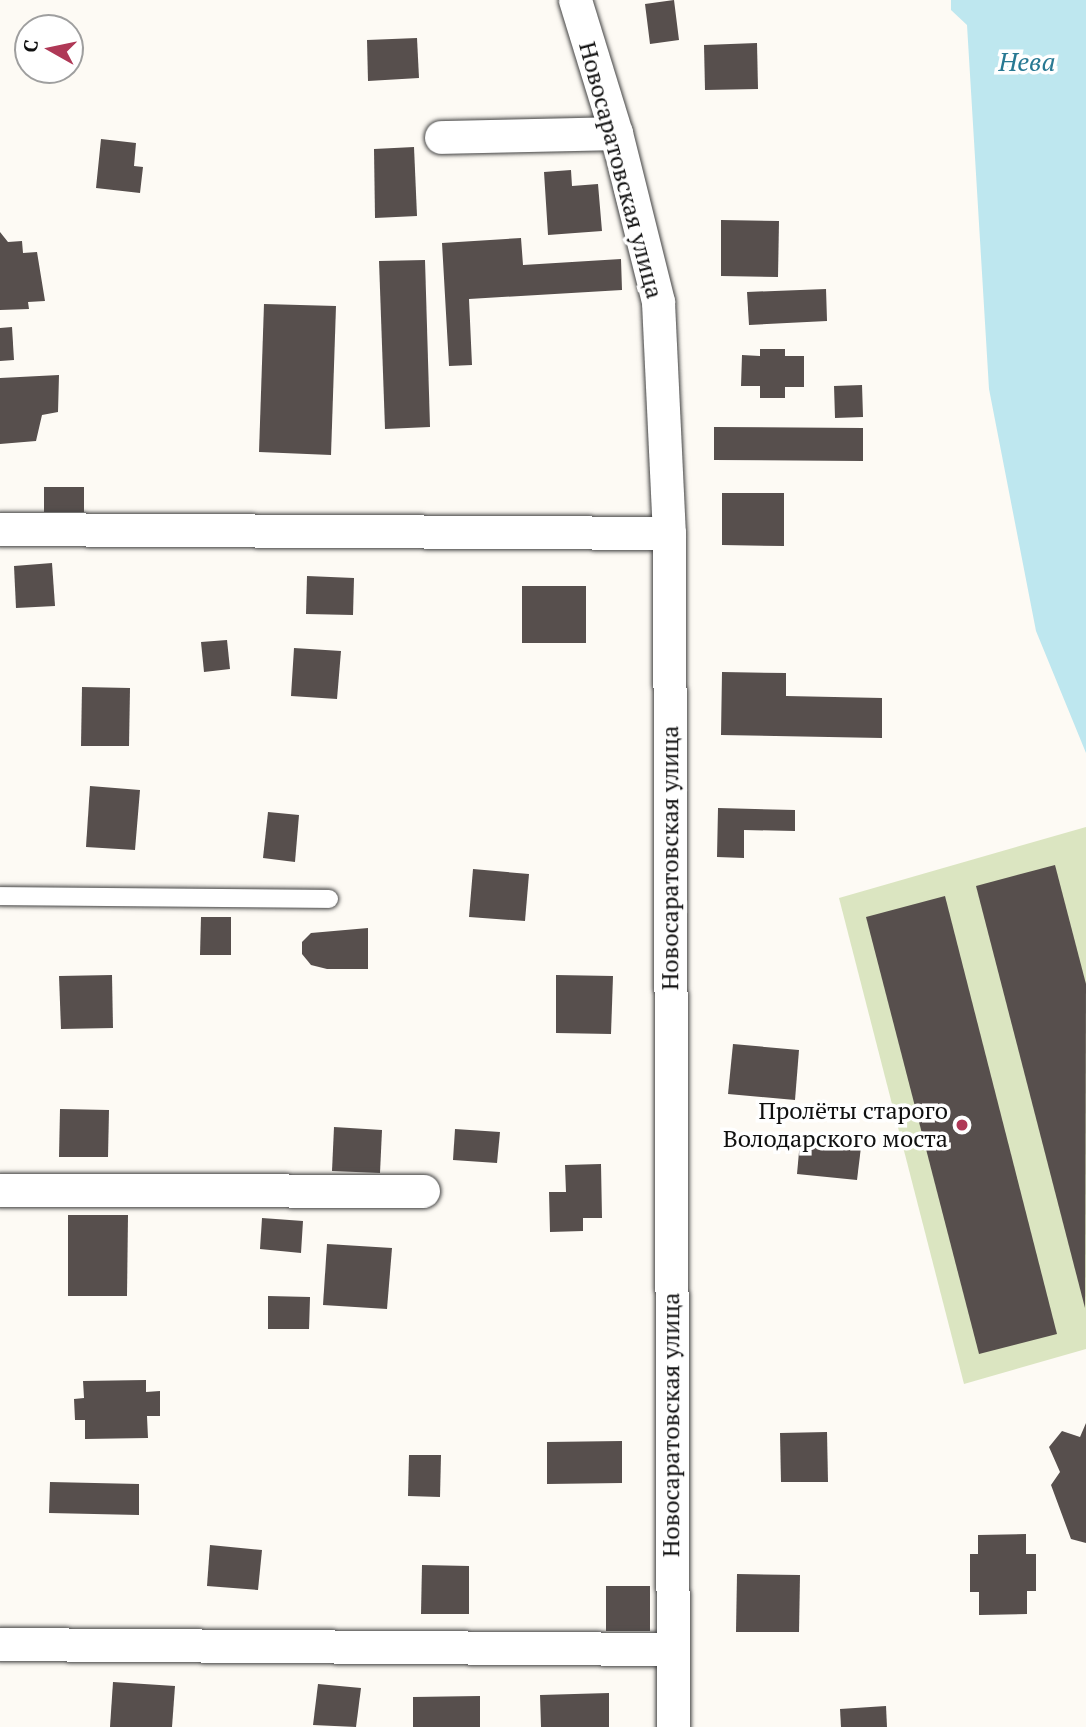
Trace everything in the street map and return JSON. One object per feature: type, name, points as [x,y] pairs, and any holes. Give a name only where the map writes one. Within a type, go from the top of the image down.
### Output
[{"type":"street","name":"Новосаратовская улица","points":[[575,0],[615,133],[657,302],[669,533],[673,1727]]},
{"type":"street","points":[[440,137],[615,133]]},
{"type":"street","points":[[0,529],[669,533]]},
{"type":"street","points":[[0,1190],[423,1191]]},
{"type":"street","points":[[0,1644],[672,1649]]},
{"type":"lane","points":[[0,897],[329,899]]},
{"type":"green space","points":[[1086,827],[1086,1349],[964,1384],[839,898]]},
{"type":"water","name":"Нева","points":[[951,0],[1086,0],[1086,753],[1036,631],[989,389],[967,25],[951,10]]},
{"type":"building","points":[[674,0],[679,40],[650,44],[645,4]]},
{"type":"building","points":[[417,38],[419,78],[368,81],[367,40]]},
{"type":"building","points":[[757,43],[758,89],[705,90],[704,45]]},
{"type":"building","points":[[101,139],[136,143],[134,166],[143,167],[140,193],[96,188]]},
{"type":"building","points":[[414,147],[417,216],[375,218],[374,149]]},
{"type":"building","points":[[571,170],[572,186],[598,184],[602,231],[548,235],[544,172]]},
{"type":"building","points":[[721,220],[779,221],[778,277],[721,276]]},
{"type":"building","points":[[0,232],[8,242],[22,241],[23,253],[37,252],[45,301],[28,302],[29,309],[0,310]]},
{"type":"building","points":[[521,238],[523,265],[621,259],[622,290],[469,299],[472,365],[449,366],[442,243]]},
{"type":"building","points":[[425,260],[430,427],[385,429],[379,261]]},
{"type":"building","points":[[826,289],[827,321],[749,325],[747,292]]},
{"type":"building","points":[[264,304],[336,306],[331,455],[259,452]]},
{"type":"building","points":[[12,327],[14,360],[0,361],[0,328]]},
{"type":"building","points":[[760,349],[785,349],[785,356],[804,356],[804,387],[785,387],[785,398],[760,398],[760,386],[741,386],[742,355],[760,356]]},
{"type":"building","points":[[59,375],[58,412],[42,415],[36,441],[0,444],[0,378]]},
{"type":"building","points":[[862,385],[863,417],[835,418],[834,386]]},
{"type":"building","points":[[714,427],[863,428],[863,461],[714,460]]},
{"type":"building","points":[[44,487],[84,487],[84,512],[44,512]]},
{"type":"building","points":[[722,493],[784,493],[784,546],[722,545]]},
{"type":"building","points":[[52,563],[55,606],[16,608],[14,566]]},
{"type":"building","points":[[307,576],[354,578],[353,615],[306,614]]},
{"type":"building","points":[[522,586],[586,586],[586,643],[522,643]]},
{"type":"building","points":[[227,640],[230,669],[204,672],[201,642]]},
{"type":"building","points":[[294,648],[341,651],[337,699],[291,696]]},
{"type":"building","points":[[722,672],[786,673],[786,696],[882,698],[882,738],[721,735]]},
{"type":"building","points":[[82,687],[130,688],[129,746],[81,746]]},
{"type":"building","points":[[90,786],[140,790],[135,850],[86,847]]},
{"type":"building","points":[[718,808],[795,810],[795,831],[744,830],[744,858],[717,857]]},
{"type":"building","points":[[268,812],[299,815],[295,862],[263,858]]},
{"type":"building","points":[[1055,865],[1086,984],[1085,1308],[976,886]]},
{"type":"building","points":[[473,869],[529,874],[525,921],[469,917]]},
{"type":"building","name":"Пролёты старого Володарского моста","points":[[945,896],[1057,1334],[979,1354],[866,917]]},
{"type":"building","points":[[201,917],[231,917],[231,955],[200,955]]},
{"type":"building","points":[[368,928],[368,969],[327,969],[311,965],[302,954],[302,942],[311,933]]},
{"type":"building","points":[[112,975],[113,1028],[61,1029],[59,976]]},
{"type":"building","points":[[556,975],[613,976],[611,1034],[556,1033]]},
{"type":"building","points":[[733,1044],[799,1050],[795,1100],[728,1094]]},
{"type":"building","points":[[60,1109],[109,1110],[108,1157],[59,1157]]},
{"type":"building","points":[[334,1127],[382,1130],[380,1173],[332,1171]]},
{"type":"building","points":[[455,1129],[500,1132],[497,1163],[453,1160]]},
{"type":"building","points":[[800,1141],[861,1147],[857,1180],[797,1174]]},
{"type":"building","points":[[601,1164],[602,1218],[583,1218],[583,1231],[550,1232],[549,1192],[566,1192],[565,1165]]},
{"type":"building","points":[[68,1215],[128,1215],[127,1296],[68,1296]]},
{"type":"building","points":[[262,1218],[303,1221],[301,1253],[260,1249]]},
{"type":"building","points":[[327,1244],[392,1248],[387,1309],[323,1305]]},
{"type":"building","points":[[268,1296],[310,1297],[309,1329],[268,1329]]},
{"type":"building","points":[[146,1380],[146,1392],[160,1391],[160,1416],[147,1416],[148,1438],[85,1439],[85,1420],[75,1420],[74,1399],[84,1398],[83,1381]]},
{"type":"building","points":[[1086,1423],[1086,1543],[1071,1539],[1051,1485],[1060,1472],[1049,1447],[1062,1431],[1080,1437]]},
{"type":"building","points":[[827,1432],[828,1482],[781,1482],[780,1433]]},
{"type":"building","points":[[622,1441],[622,1483],[547,1484],[547,1442]]},
{"type":"building","points":[[409,1455],[441,1455],[440,1497],[408,1496]]},
{"type":"building","points":[[50,1482],[139,1484],[139,1515],[49,1513]]},
{"type":"building","points":[[1026,1534],[1026,1554],[1036,1554],[1036,1591],[1027,1591],[1027,1614],[979,1615],[979,1592],[970,1592],[970,1554],[978,1554],[978,1535]]},
{"type":"building","points":[[210,1545],[262,1550],[258,1590],[207,1586]]},
{"type":"building","points":[[422,1565],[469,1566],[469,1614],[421,1614]]},
{"type":"building","points":[[737,1574],[800,1575],[799,1632],[736,1632]]},
{"type":"building","points":[[606,1586],[650,1586],[650,1631],[606,1631]]},
{"type":"building","points":[[113,1682],[175,1686],[172,1727],[110,1727]]},
{"type":"building","points":[[318,1684],[361,1688],[356,1727],[313,1725]]},
{"type":"building","points":[[609,1693],[609,1727],[541,1727],[540,1695]]},
{"type":"building","points":[[480,1696],[480,1727],[413,1727],[413,1697]]},
{"type":"building","points":[[886,1706],[887,1727],[841,1727],[840,1709]]},
{"type":"place","name":"Пролёты старого Володарского моста","points":[[962,1125]]}]
